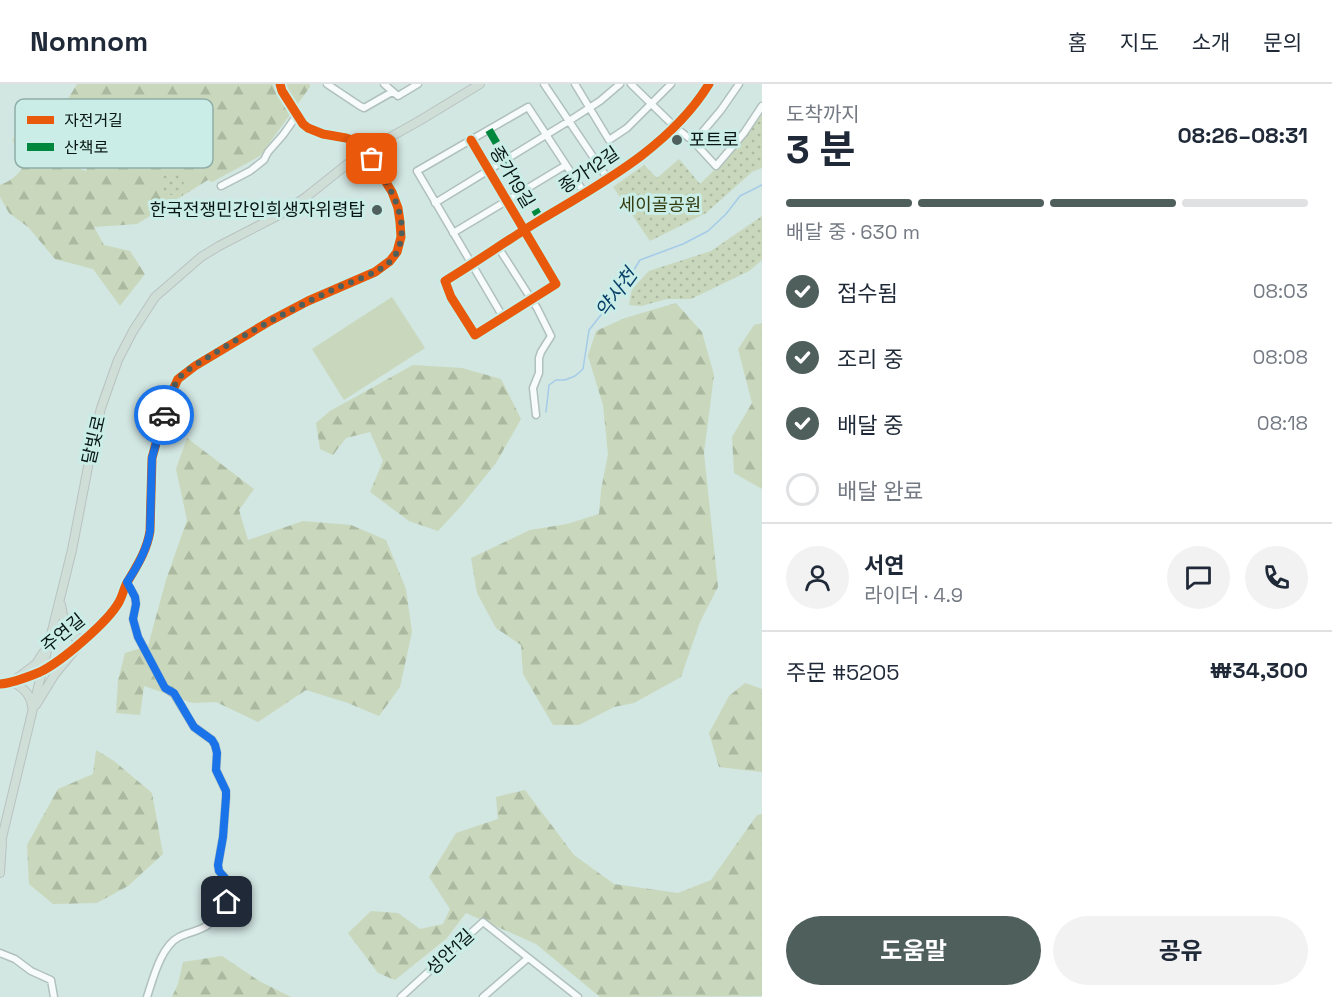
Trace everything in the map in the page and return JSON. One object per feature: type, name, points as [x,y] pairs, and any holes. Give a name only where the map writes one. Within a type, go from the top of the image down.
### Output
[{"type":"main road","name":"달빛로","points":[[0,846],[72,550],[101,408],[125,344],[155,297],[201,257],[288,210],[366,150],[480,84]]},
{"type":"main road","points":[[61,593],[66,630],[76,638],[84,639]]},
{"type":"main road","points":[[32,711],[55,674],[84,639]]},
{"type":"main road","points":[[32,711],[31,700],[22,687],[12,682],[36,664],[48,645]]},
{"type":"main road","points":[[0,873],[2,836]]},
{"type":"street","points":[[147,997],[166,949],[173,941],[210,924],[218,911],[237,894],[219,871],[218,865],[223,837],[226,791],[216,770],[215,745],[212,740],[194,727],[174,693],[165,688],[141,644],[133,619],[135,597],[127,582],[141,560],[149,539],[152,458],[168,400],[178,379],[213,355],[308,301],[375,272],[390,261],[397,252],[400,237],[398,208],[392,192],[366,150],[356,141],[308,128],[282,92],[280,84]]},
{"type":"street","points":[[327,84],[364,108],[392,92]]},
{"type":"street","points":[[384,84],[398,96],[418,84]]},
{"type":"street","points":[[544,84],[608,179]]},
{"type":"street","points":[[575,84],[609,140],[627,128],[671,84]]},
{"type":"street","points":[[435,203],[569,121],[600,101],[620,84]]},
{"type":"street","points":[[630,84],[694,142],[716,166],[744,133],[762,106]]},
{"type":"street","name":"종가12길","points":[[502,317],[475,335],[451,297],[445,281],[608,179],[675,127],[709,84]]},
{"type":"street","points":[[694,142],[739,84]]},
{"type":"street","points":[[531,300],[502,317],[417,171],[528,107],[585,194]]},
{"type":"street","points":[[221,186],[250,171],[264,160],[297,115]]},
{"type":"street","name":"종가19길","points":[[471,140],[556,284],[531,300]]},
{"type":"street","points":[[453,233],[566,165]]},
{"type":"street","points":[[498,247],[546,324],[551,336],[541,352],[539,373],[533,388],[536,415]]},
{"type":"street","name":"주연길","points":[[0,684],[42,671],[84,639],[98,627],[119,602],[127,582]]},
{"type":"street","name":"성안1길","points":[[401,997],[483,922],[578,997]]},
{"type":"street","points":[[0,953],[51,980],[54,997]]},
{"type":"street","points":[[483,997],[528,958]]},
{"type":"green space","points":[[77,84],[310,84],[260,156],[212,182],[208,180],[137,224],[94,227],[104,245],[130,251],[145,274],[120,306],[93,269],[55,259],[28,227],[9,213],[0,197],[0,185],[17,175],[22,168],[78,168],[86,171],[87,168],[213,168],[213,99],[68,99]]},
{"type":"green space","name":"세이골공원","points":[[762,114],[762,168],[752,172],[706,213],[650,241],[613,187],[644,165],[657,178],[679,159],[700,184],[733,152]]},
{"type":"green space","points":[[163,173],[184,175],[183,196],[161,194]]},
{"type":"green space","points":[[762,216],[762,260],[749,271],[691,299],[667,299],[641,306],[629,305],[632,289],[649,271],[711,251]]},
{"type":"green space","points":[[392,297],[425,348],[344,400],[312,349]]},
{"type":"green space","points":[[676,303],[702,332],[714,375],[704,453],[718,587],[700,622],[681,677],[634,703],[614,707],[579,725],[553,725],[523,674],[521,645],[496,628],[477,593],[471,558],[530,530],[567,524],[599,514],[608,454],[603,405],[588,356],[596,331],[625,318]]},
{"type":"green space","points":[[762,323],[762,489],[734,473],[732,437],[752,403],[738,349],[754,325]]},
{"type":"green space","points":[[413,365],[462,368],[501,379],[521,419],[496,463],[438,531],[409,521],[370,492],[383,461],[370,432],[346,438],[333,455],[320,449],[316,423],[330,411]]},
{"type":"green space","points":[[187,438],[254,489],[239,510],[248,540],[303,521],[351,525],[386,540],[406,589],[412,632],[400,687],[379,716],[348,703],[306,690],[258,722],[216,702],[193,703],[144,686],[140,715],[116,713],[118,680],[125,653],[148,646],[166,580],[187,520],[176,469]]},
{"type":"green space","points":[[745,683],[762,689],[762,772],[719,767],[709,733],[729,696]]},
{"type":"green space","points":[[96,750],[114,761],[152,793],[163,854],[128,886],[97,903],[53,904],[29,884],[27,845],[58,789],[93,774]]},
{"type":"green space","points":[[525,790],[574,855],[614,884],[678,893],[711,880],[757,815],[762,814],[762,996],[600,997],[536,944],[466,913],[446,939],[395,980],[378,973],[348,933],[371,911],[398,913],[420,929],[443,924],[450,909],[429,877],[456,833],[498,819],[496,797]]},
{"type":"green space","points":[[222,956],[259,981],[291,997],[172,997],[178,984],[183,962]]},
{"type":"waterway","name":"약사천","points":[[546,412],[549,385],[556,380],[565,380],[575,376],[583,369],[589,330],[624,286],[640,260],[683,244],[708,231],[726,214],[740,196],[762,185]]},
{"type":"marked path","points":[[489,130],[541,220]]},
{"type":"cycle path","points":[[0,684],[35,674],[60,660],[95,630],[119,602],[149,538],[152,458],[168,400],[178,379],[195,366],[270,321],[308,301],[375,272],[390,261],[397,252],[401,237],[398,208],[392,192],[366,150],[356,141],[323,134],[308,128],[303,124],[280,84]]},
{"type":"cycle path","points":[[471,140],[556,284],[475,335],[451,297],[445,281],[518,234],[530,227],[611,177],[634,161],[675,126],[709,84]]},
{"type":"way so far","points":[[164,415],[178,379],[195,366],[270,321],[308,301],[375,272],[390,261],[397,252],[400,237],[398,208],[392,192],[372,159]]},
{"type":"place","name":"포트로","points":[[677,140]]},
{"type":"place","name":"한국전쟁민간인희생자위령탑","points":[[377,210]]},
{"type":"route","points":[[164,415],[152,458],[149,539],[141,560],[127,582],[135,597],[134,626],[145,651],[165,688],[174,693],[194,727],[205,734],[215,745],[216,770],[226,791],[222,851],[218,865],[219,871],[237,894],[227,902]]}]
